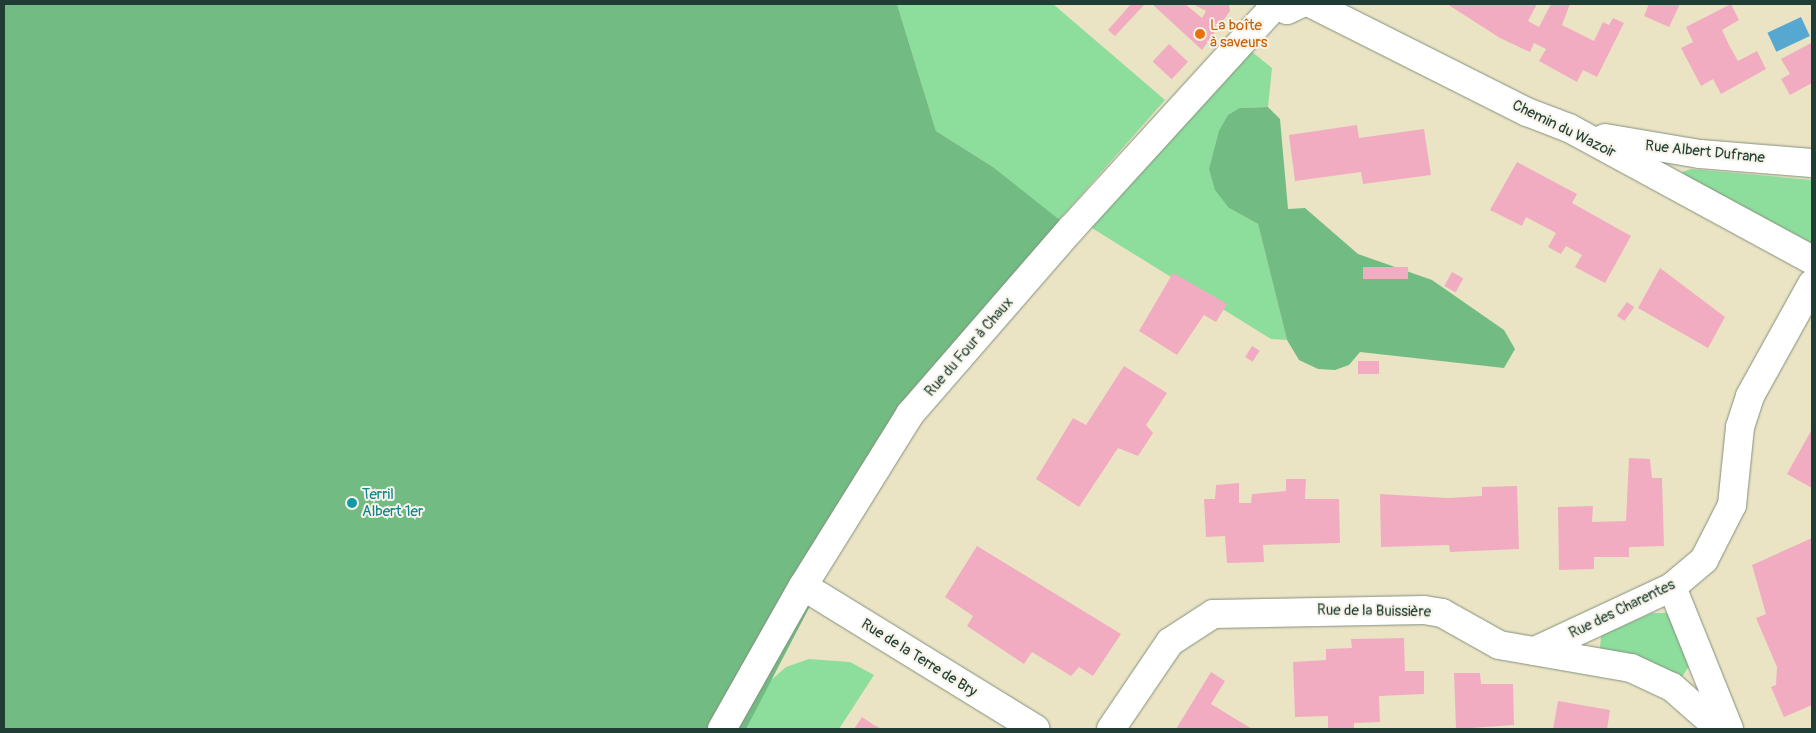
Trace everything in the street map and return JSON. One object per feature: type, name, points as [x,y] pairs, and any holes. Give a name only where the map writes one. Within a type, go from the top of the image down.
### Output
[{"type":"street","name":"Chemin du Wazoir","points":[[1312,4],[1527,112],[1569,128],[1812,260]]},
{"type":"street","name":"Rue du Four à Chaux","points":[[722,729],[803,586],[910,414],[1071,229],[1281,5]]},
{"type":"street","name":"Rue Albert Dufrane","points":[[1569,128],[1661,149],[1812,163]]},
{"type":"street","name":"Rue des Charentes","points":[[1535,651],[1672,588],[1704,560],[1726,522],[1744,411],[1812,284]]},
{"type":"street","name":"Rue de la Terre de Bry","points":[[803,586],[1035,729]]},
{"type":"street","points":[[1672,588],[1729,729]]},
{"type":"street","name":"Rue de la Buissière","points":[[1110,729],[1170,642],[1213,614],[1424,610],[1442,613],[1498,646],[1631,668],[1672,687],[1720,729]]},
{"type":"green space","points":[[4,4],[897,4],[936,131],[993,167],[1071,229],[910,414],[746,729],[4,729]]},
{"type":"green space","points":[[897,4],[1053,4],[1165,100],[1059,220],[993,167],[936,131]]},
{"type":"green space","points":[[1241,43],[1272,68],[1268,107],[1240,108],[1229,208],[1258,224],[1287,340],[1271,339],[1079,220]]},
{"type":"green space","points":[[1268,107],[1280,119],[1288,209],[1305,208],[1358,254],[1432,280],[1504,330],[1515,349],[1504,368],[1360,352],[1349,365],[1335,370],[1318,369],[1299,360],[1287,340],[1258,224],[1229,208],[1215,190],[1209,169],[1219,131],[1228,115],[1240,108]]},
{"type":"green space","points":[[1691,169],[1812,180],[1812,243],[1686,177],[1682,172]]},
{"type":"green space","points":[[1652,613],[1667,613],[1671,618],[1689,666],[1682,677],[1600,648],[1601,636]]},
{"type":"green space","points":[[809,659],[850,662],[874,675],[839,729],[746,729],[769,682],[786,667]]},
{"type":"water","points":[[1801,17],[1810,36],[1776,52],[1767,33]]},
{"type":"building","points":[[1131,4],[1145,4],[1115,36],[1108,30]]},
{"type":"building","points":[[1152,4],[1185,4],[1202,18],[1206,11],[1193,4],[1229,4],[1230,11],[1202,50]]},
{"type":"building","points":[[1447,4],[1537,4],[1528,21],[1539,27],[1551,4],[1570,4],[1562,25],[1594,41],[1603,22],[1609,25],[1613,18],[1624,23],[1597,77],[1583,70],[1577,82],[1539,61],[1546,49],[1534,43],[1530,52],[1500,38]]},
{"type":"building","points":[[1649,4],[1680,4],[1669,27],[1644,16]]},
{"type":"building","points":[[1731,4],[1739,20],[1722,30],[1729,45],[1738,61],[1757,51],[1766,69],[1721,94],[1713,79],[1701,86],[1681,48],[1693,42],[1686,27]]},
{"type":"building","points":[[1811,43],[1812,83],[1790,95],[1781,79],[1790,74],[1781,59]]},
{"type":"building","points":[[1169,44],[1188,62],[1172,79],[1153,62]]},
{"type":"building","points":[[1357,125],[1359,138],[1424,129],[1431,175],[1363,184],[1361,172],[1295,181],[1289,135]]},
{"type":"building","points":[[1517,162],[1577,194],[1572,203],[1631,236],[1605,283],[1575,267],[1582,255],[1566,246],[1561,254],[1548,247],[1556,233],[1526,217],[1522,226],[1490,210]]},
{"type":"building","points":[[1363,267],[1408,267],[1408,279],[1363,279]]},
{"type":"building","points":[[1660,268],[1725,317],[1708,348],[1638,308]]},
{"type":"building","points":[[1452,272],[1463,278],[1456,292],[1444,286]]},
{"type":"building","points":[[1173,273],[1227,304],[1216,322],[1204,315],[1177,355],[1139,331]]},
{"type":"building","points":[[1627,302],[1634,307],[1624,321],[1617,316]]},
{"type":"building","points":[[1252,346],[1260,351],[1253,362],[1245,357]]},
{"type":"building","points":[[1358,361],[1379,361],[1379,374],[1358,374]]},
{"type":"building","points":[[1124,366],[1167,393],[1146,425],[1153,433],[1138,456],[1118,448],[1079,507],[1036,479],[1073,418],[1086,425]]},
{"type":"building","points":[[1812,429],[1812,488],[1787,474]]},
{"type":"building","points":[[1629,458],[1650,459],[1652,478],[1662,478],[1664,546],[1629,547],[1629,557],[1594,557],[1594,569],[1559,570],[1558,507],[1593,506],[1592,522],[1626,521]]},
{"type":"building","points":[[1286,479],[1306,479],[1305,499],[1339,499],[1340,543],[1263,545],[1264,562],[1227,563],[1225,536],[1206,537],[1204,499],[1215,499],[1216,485],[1239,483],[1239,503],[1251,503],[1252,494],[1286,491]]},
{"type":"building","points":[[1517,486],[1519,549],[1450,552],[1449,545],[1381,547],[1380,494],[1448,498],[1482,496],[1482,487]]},
{"type":"building","points":[[1812,538],[1812,705],[1784,717],[1771,687],[1776,685],[1777,667],[1756,618],[1766,614],[1752,565]]},
{"type":"building","points":[[977,546],[1121,634],[1093,676],[1079,667],[1071,676],[1032,652],[1024,664],[967,626],[973,616],[945,597]]},
{"type":"building","points":[[1404,638],[1405,671],[1424,671],[1424,694],[1379,696],[1380,722],[1354,723],[1354,729],[1328,729],[1328,716],[1295,717],[1293,662],[1326,660],[1326,649],[1352,648],[1351,639]]},
{"type":"building","points":[[1211,672],[1225,681],[1211,704],[1252,729],[1176,729]]},
{"type":"building","points":[[1454,673],[1480,673],[1481,684],[1513,684],[1514,725],[1456,729]]},
{"type":"building","points":[[1558,701],[1610,710],[1607,729],[1553,729]]},
{"type":"building","points":[[862,717],[874,725],[882,729],[854,729]]},
{"type":"place","name":"La boîte à saveurs","points":[[1200,34]]},
{"type":"place","name":"Terril Albert 1er","points":[[352,503]]}]
